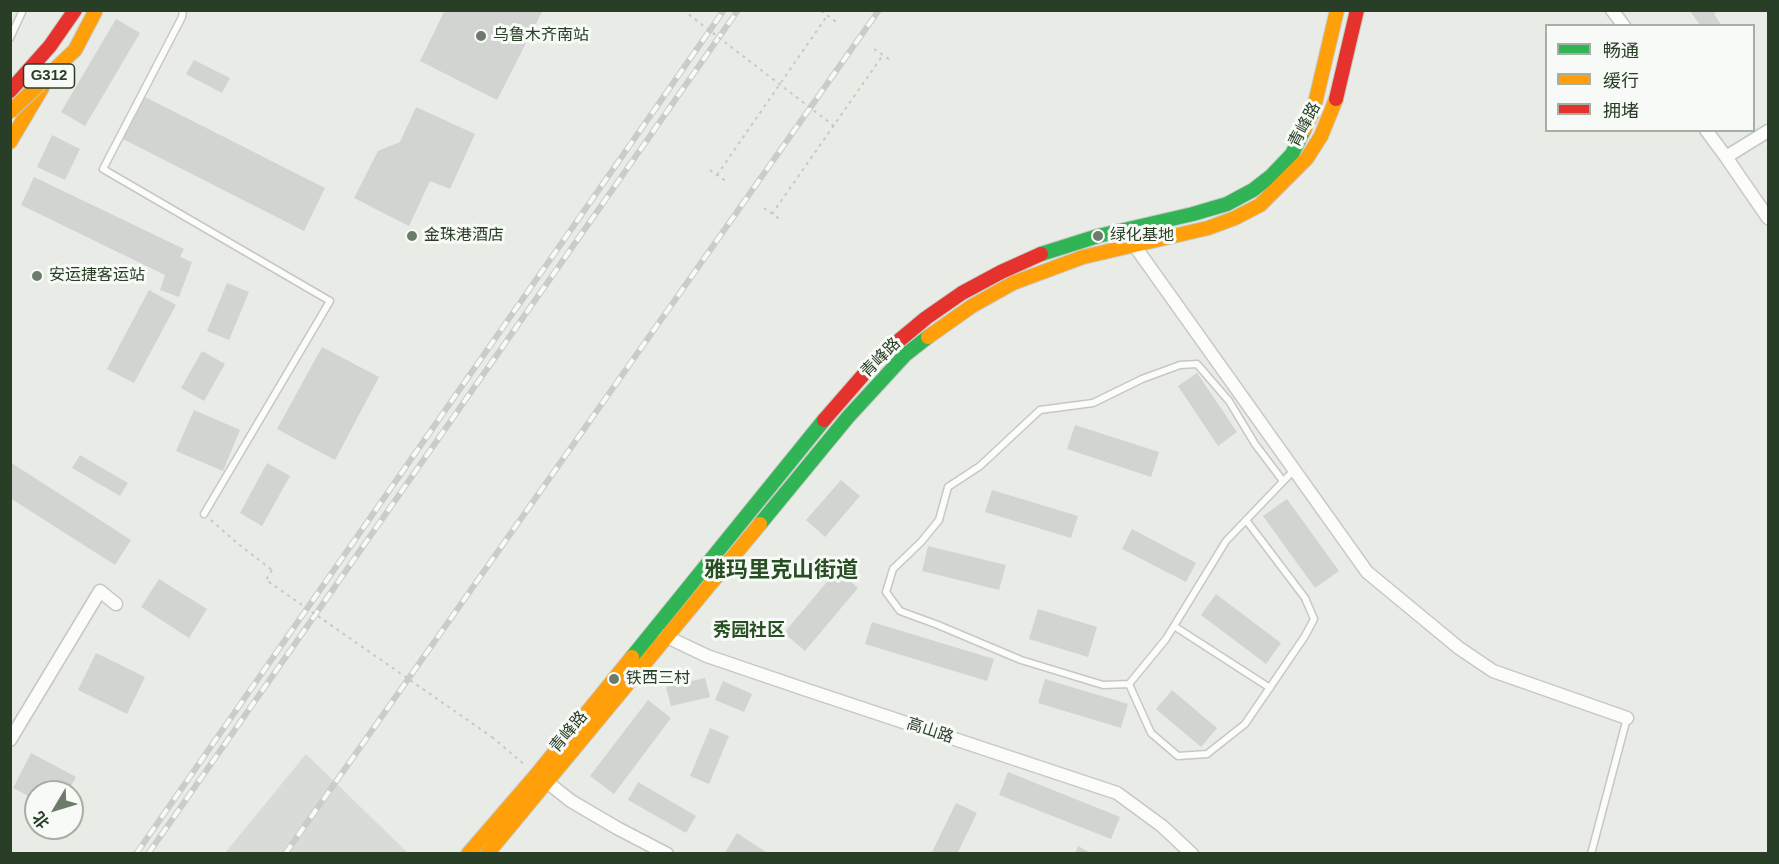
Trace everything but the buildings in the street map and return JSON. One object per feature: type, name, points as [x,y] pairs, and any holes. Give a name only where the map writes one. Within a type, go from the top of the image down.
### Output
[{"type":"main road","points":[[10,91],[50,46],[75,10]]},
{"type":"main road","name":"G312","points":[[10,142],[87,10]]},
{"type":"main road","points":[[10,113],[75,50],[96,10]]},
{"type":"main road","name":"青峰路","points":[[486,854],[653,630],[833,409],[878,358],[926,318],[962,293],[1041,254],[1098,236],[1227,204],[1253,190],[1271,176],[1292,154],[1313,112],[1337,10]]},
{"type":"main road","name":"青峰路","points":[[468,854],[542,778],[668,638],[848,417],[905,355],[963,312],[1013,283],[1083,257],[1208,228],[1235,218],[1260,205],[1287,181],[1307,158],[1321,136],[1332,109],[1357,10]]},
{"type":"street","points":[[1612,10],[1622,24]]},
{"type":"street","points":[[1726,157],[1768,131]]},
{"type":"street","points":[[1707,132],[1768,218]]},
{"type":"street","points":[[1134,245],[1366,572],[1459,648],[1493,671],[1627,718]]},
{"type":"street","points":[[10,740],[100,591],[116,604]]},
{"type":"street","name":"高山路","points":[[653,630],[707,656],[1117,793],[1162,826],[1192,854]]},
{"type":"street","points":[[542,778],[580,806],[667,854]]},
{"type":"lane","points":[[10,38],[23,10]]},
{"type":"lane","points":[[183,10],[182,17],[103,169],[330,302],[204,514]]},
{"type":"lane","points":[[10,113],[13,121],[10,129]]},
{"type":"lane","points":[[1282,481],[1255,444],[1229,400],[1197,364],[1180,365],[1142,379],[1093,403],[1040,410],[980,466],[948,487],[939,520],[921,542],[893,569],[886,592],[900,611],[1021,660],[1103,685],[1129,684],[1166,639],[1226,541],[1294,470]]},
{"type":"lane","points":[[1129,684],[1152,733],[1178,756],[1207,754],[1245,724],[1305,636],[1314,619],[1305,598],[1246,520]]},
{"type":"lane","points":[[1174,626],[1270,688]]},
{"type":"lane","points":[[1591,854],[1627,718]]},
{"type":"path","points":[[683,10],[834,126]]},
{"type":"path","points":[[821,11],[838,23]]},
{"type":"path","points":[[717,175],[827,16]]},
{"type":"path","points":[[874,49],[892,62]]},
{"type":"path","points":[[772,214],[883,55]]},
{"type":"path","points":[[710,170],[727,182]]},
{"type":"path","points":[[764,208],[782,220]]},
{"type":"path","points":[[204,514],[272,570],[266,580],[492,737],[542,778]]},
{"type":"shaded area","points":[[306,754],[407,852],[410,853],[225,853]]},
{"type":"railway","points":[[136,854],[724,10]]},
{"type":"railway","points":[[148,854],[738,10]]},
{"type":"railway","points":[[285,854],[879,10]]},
{"type":"traffic: fast","points":[[1041,254],[1098,236],[1227,204],[1253,190],[1271,176],[1292,154],[1304,130]]},
{"type":"traffic: fast","points":[[760,524],[848,417],[905,355],[928,337]]},
{"type":"traffic: fast","points":[[632,657],[824,420]]},
{"type":"traffic: slow","points":[[10,112],[75,50],[96,10]]},
{"type":"traffic: slow","points":[[1304,130],[1313,112],[1337,10]]},
{"type":"traffic: slow","points":[[10,142],[42,88]]},
{"type":"traffic: slow","points":[[928,337],[972,306],[1013,283],[1083,257],[1208,228],[1260,205],[1307,158],[1321,136],[1336,99]]},
{"type":"traffic: slow","points":[[487,854],[760,524]]},
{"type":"traffic: slow","points":[[468,854],[537,774],[632,657]]},
{"type":"traffic: jam","points":[[10,91],[50,46],[75,10]]},
{"type":"traffic: jam","points":[[1336,99],[1357,10]]},
{"type":"traffic: jam","points":[[824,420],[878,358],[926,318],[962,293],[1041,254]]},
{"type":"place","name":"乌鲁木齐南站","points":[[481,36]]},
{"type":"place","name":"金珠港酒店","points":[[412,236]]},
{"type":"place","name":"绿化基地","points":[[1098,236]]},
{"type":"place","name":"安运捷客运站","points":[[37,276]]},
{"type":"place","name":"铁西三村","points":[[614,679]]},
{"type":"district","name":"雅玛里克山街道","points":[[781,571]]},
{"type":"district","name":"秀园社区","points":[[749,631]]}]
